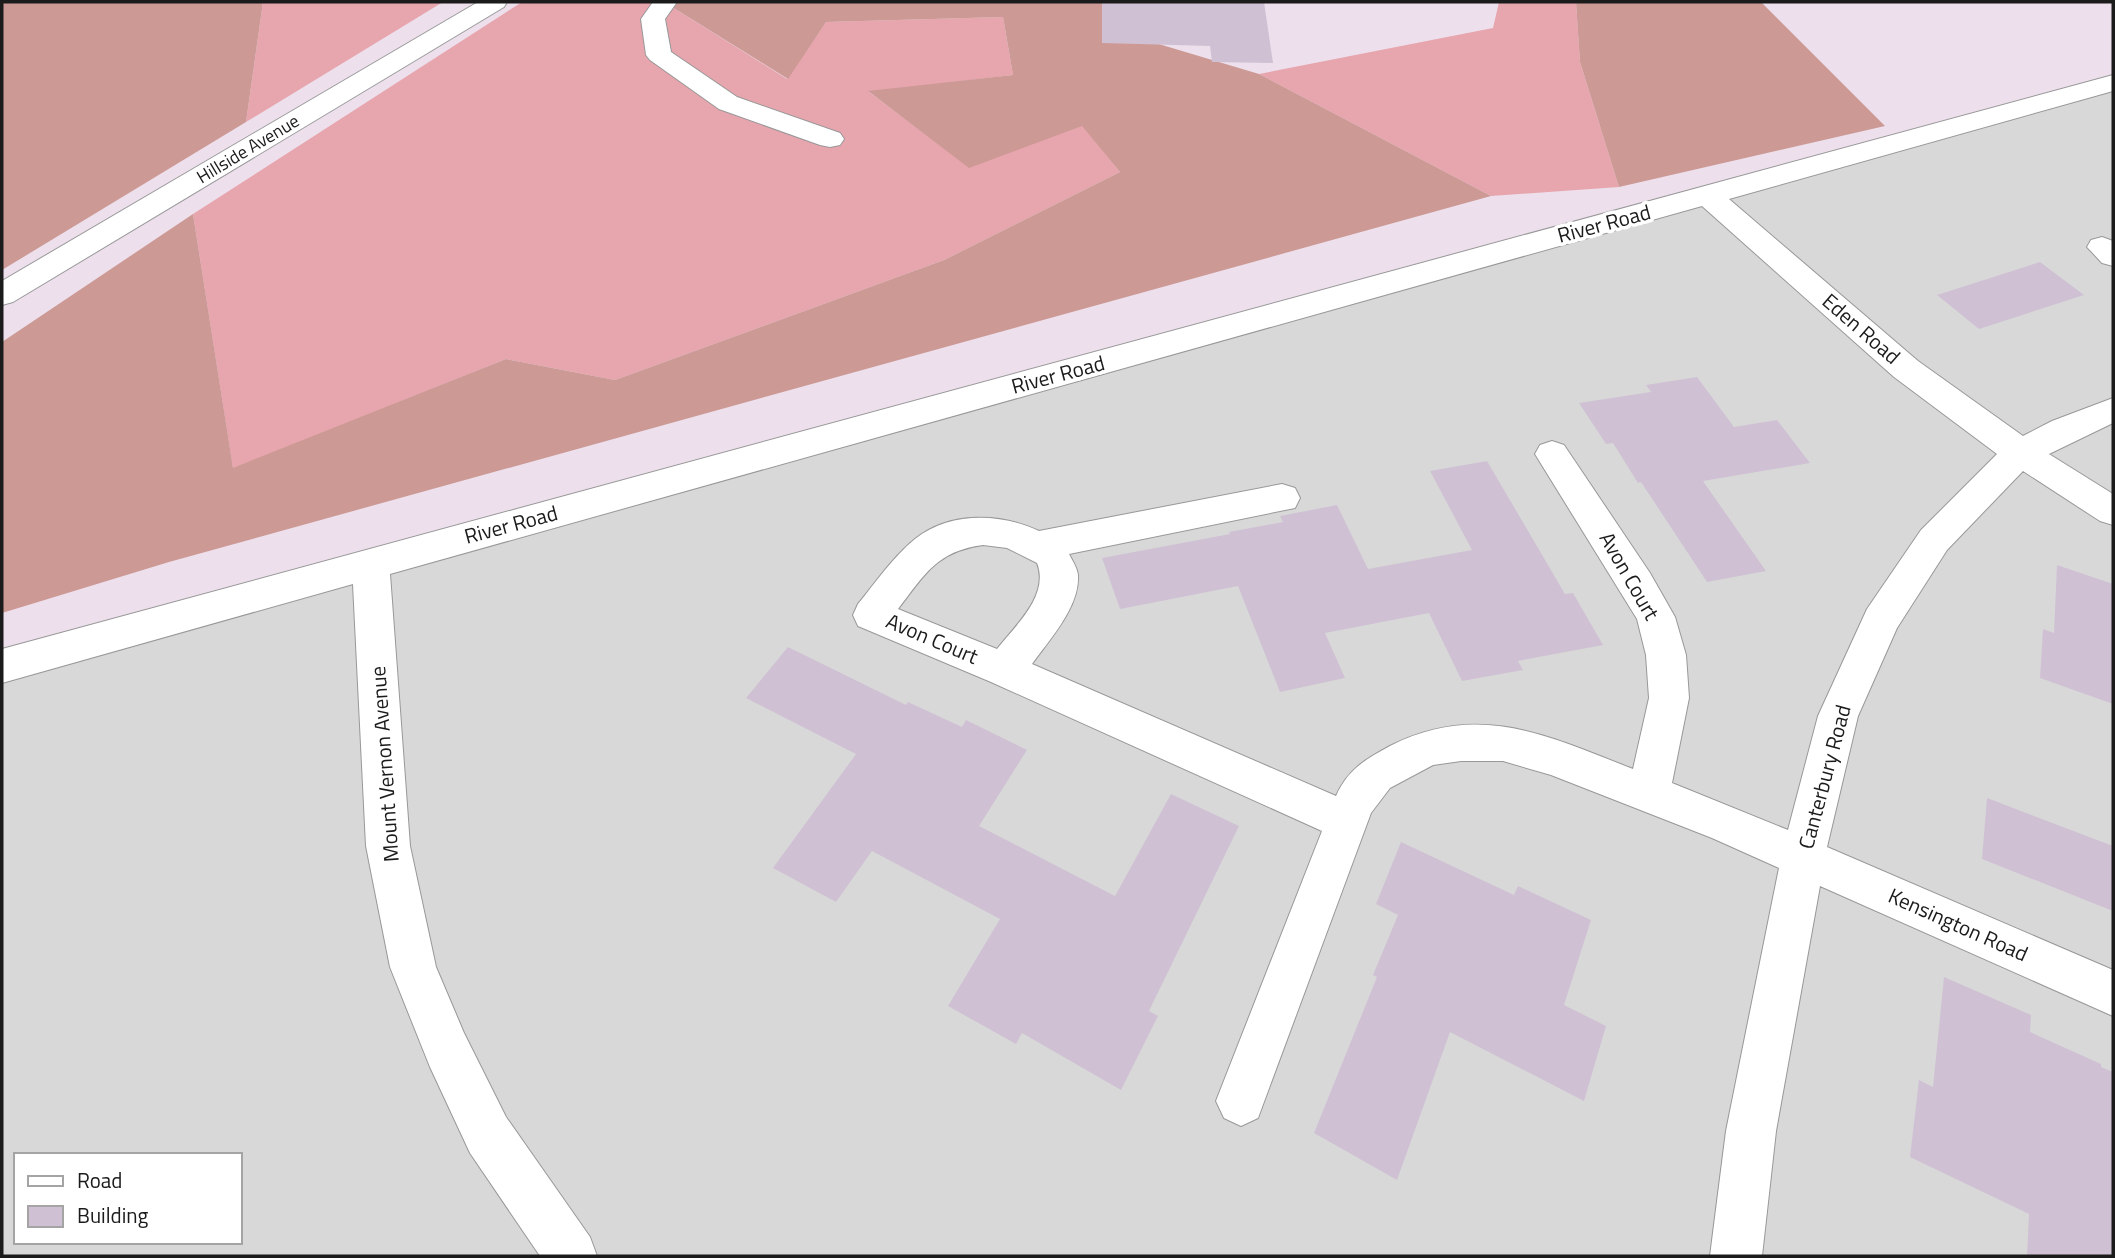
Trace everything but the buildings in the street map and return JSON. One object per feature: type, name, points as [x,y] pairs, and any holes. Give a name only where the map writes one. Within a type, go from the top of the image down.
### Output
[{"type":"street","name":"Hillside Avenue","points":[[2,295],[495,2]]},
{"type":"street","points":[[664,2],[653,19],[659,55],[728,103],[830,139]]},
{"type":"street","name":"River Road","points":[[2,666],[2113,83]]},
{"type":"street","name":"Eden Road","points":[[1708,196],[1906,369],[2021,453],[2113,511]]},
{"type":"street","name":"Canterbury Road","points":[[1736,1256],[1752,1131],[1803,857],[1838,716],[1881,620],[1934,540],[1992,478],[2021,453],[2064,430],[2113,411]]},
{"type":"street","name":"Avon Court","points":[[1552,454],[1637,583],[1656,617],[1666,655],[1669,698],[1649,794]]},
{"type":"street","points":[[1035,546],[1282,498]]},
{"type":"street","name":"Avon Court","points":[[1005,670],[1045,615],[1056,594],[1059,573],[1051,553],[1013,535],[983,531],[959,534],[938,542],[922,555],[872,615],[1005,670],[1347,821]]},
{"type":"street","name":"Mount Vernon Avenue","points":[[371,564],[388,846],[413,967],[447,1050],[488,1135],[571,1256]]},
{"type":"street","points":[[1241,1101],[1354,803],[1375,775],[1427,748],[1461,743],[1503,743],[1554,757],[1803,857]]},
{"type":"street","name":"Kensington Road","points":[[1803,857],[2113,993]]},
{"type":"shaded area","points":[[2,2],[263,2],[246,122],[2,270]]},
{"type":"shaded area","points":[[263,2],[443,2],[246,122]]},
{"type":"shaded area","points":[[522,2],[664,2],[787,79],[826,22],[1003,17],[1013,75],[869,92],[969,167],[1082,125],[1120,172],[944,260],[615,380],[506,359],[233,469],[193,214]]},
{"type":"shaded area","points":[[664,2],[1152,2],[1128,10],[1152,42],[1259,74],[1491,196],[169,562],[2,613],[2,342],[193,214],[233,468],[506,359],[615,380],[944,260],[1120,172],[1082,126],[969,168],[868,91],[1013,75],[1003,17],[826,22],[788,79]]},
{"type":"shaded area","points":[[1499,2],[1576,2],[1580,62],[1619,187],[1491,196],[1259,74],[1493,28]]},
{"type":"shaded area","points":[[1576,2],[1761,2],[1885,126],[1619,187],[1580,62]]},
{"type":"shaded area","points":[[2113,83],[2113,1256],[2,1256],[2,666]]}]
